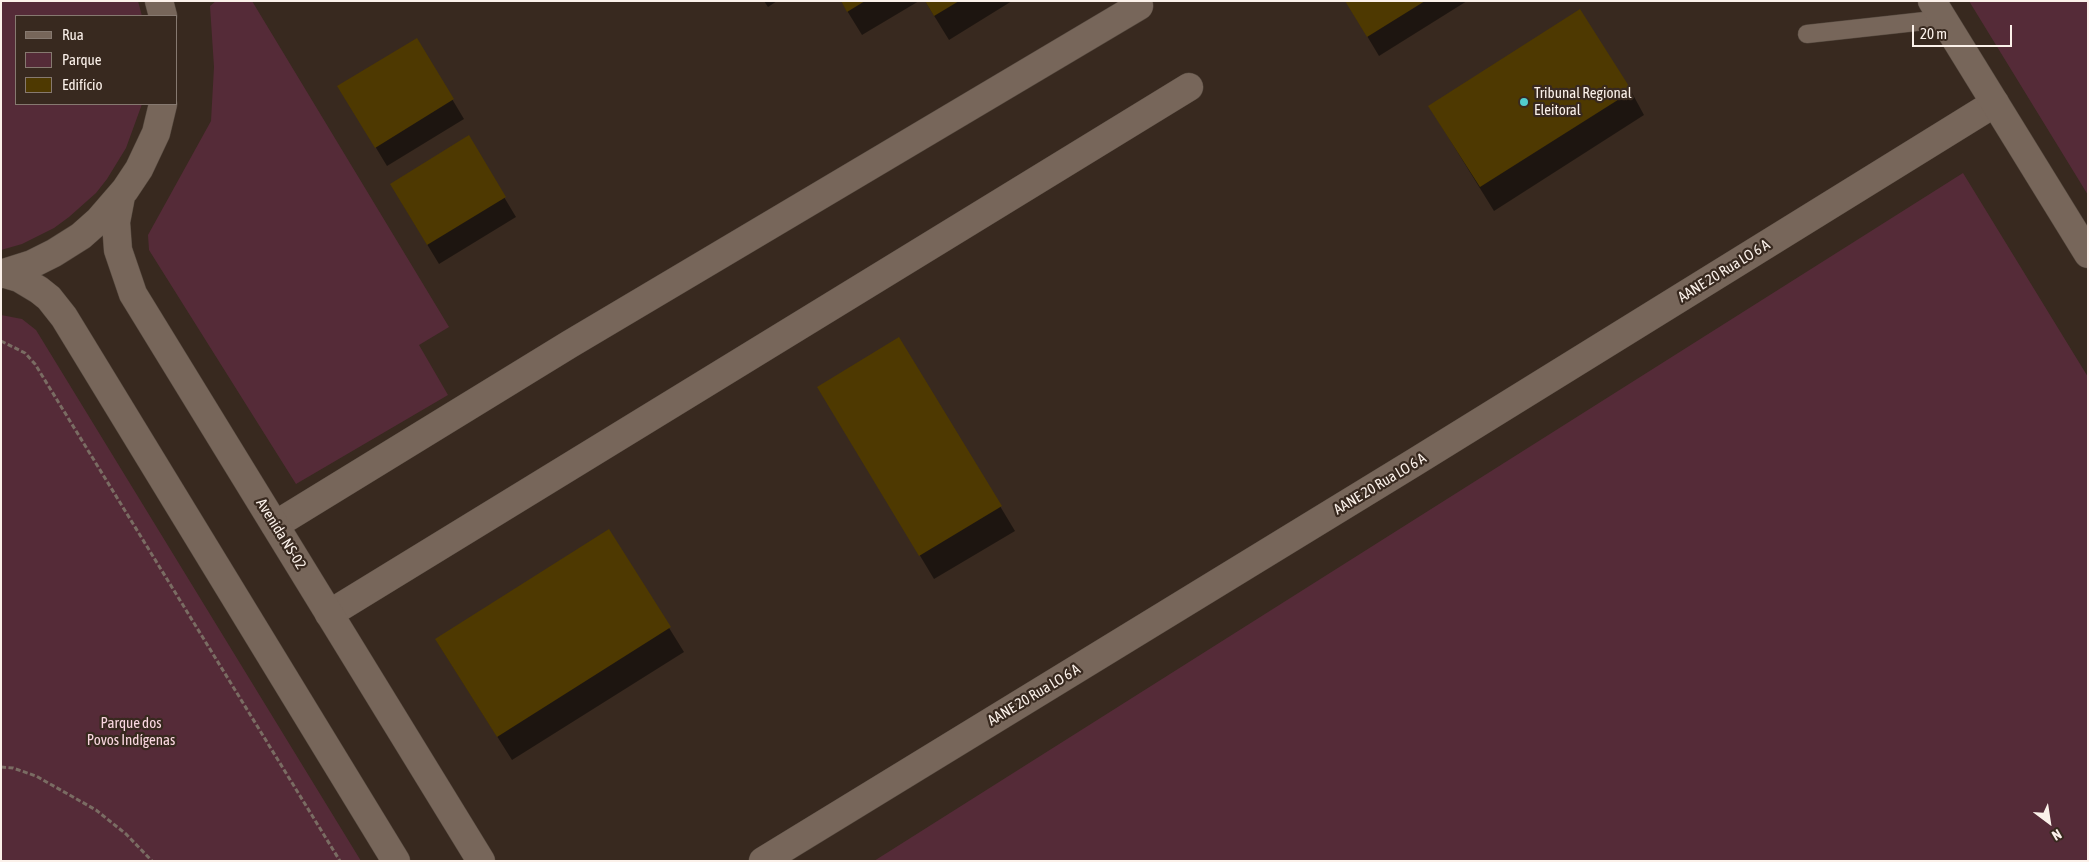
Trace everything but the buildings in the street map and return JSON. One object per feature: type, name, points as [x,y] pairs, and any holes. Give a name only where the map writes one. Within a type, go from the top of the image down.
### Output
[{"type":"street","points":[[275,525],[570,344],[1139,6]]},
{"type":"street","points":[[1937,10],[2088,254]]},
{"type":"street","points":[[329,614],[674,400],[1188,87]]},
{"type":"street","name":"AANE 20 Rua LO 6 A","points":[[763,861],[1995,104]]},
{"type":"street","name":"Avenida NS-02","points":[[1,274],[40,260],[68,245],[99,220],[121,196],[150,148],[163,105]]},
{"type":"street","name":"Avenida NS-02","points":[[121,196],[116,222],[118,250],[133,294],[481,861]]},
{"type":"street","name":"Avenida NS-02","points":[[1,274],[24,281],[40,290],[64,317],[396,861]]},
{"type":"lane","points":[[1807,34],[1937,10]]},
{"type":"path","points":[[1,341],[25,353],[35,364],[340,861]]},
{"type":"path","points":[[1,766],[36,776],[96,810],[126,834],[152,861]]},
{"type":"green space","points":[[1,1],[138,1],[142,15],[15,15],[15,105],[142,105],[126,148],[96,193],[54,228],[22,244],[1,250]]},
{"type":"green space","points":[[216,1],[252,1],[449,327],[419,345],[448,395],[296,484],[149,250],[148,235],[211,121],[214,67],[210,6]]},
{"type":"green space","points":[[1969,1],[2088,1],[2088,195]]},
{"type":"green space","points":[[1963,173],[2088,377],[2088,861],[874,861]]},
{"type":"green space","name":"Parque dos Povos Indígenas","points":[[1,315],[22,319],[36,330],[361,861],[1,861]]},
{"type":"place","name":"Tribunal Regional Eleitoral","points":[[1524,102]]}]
